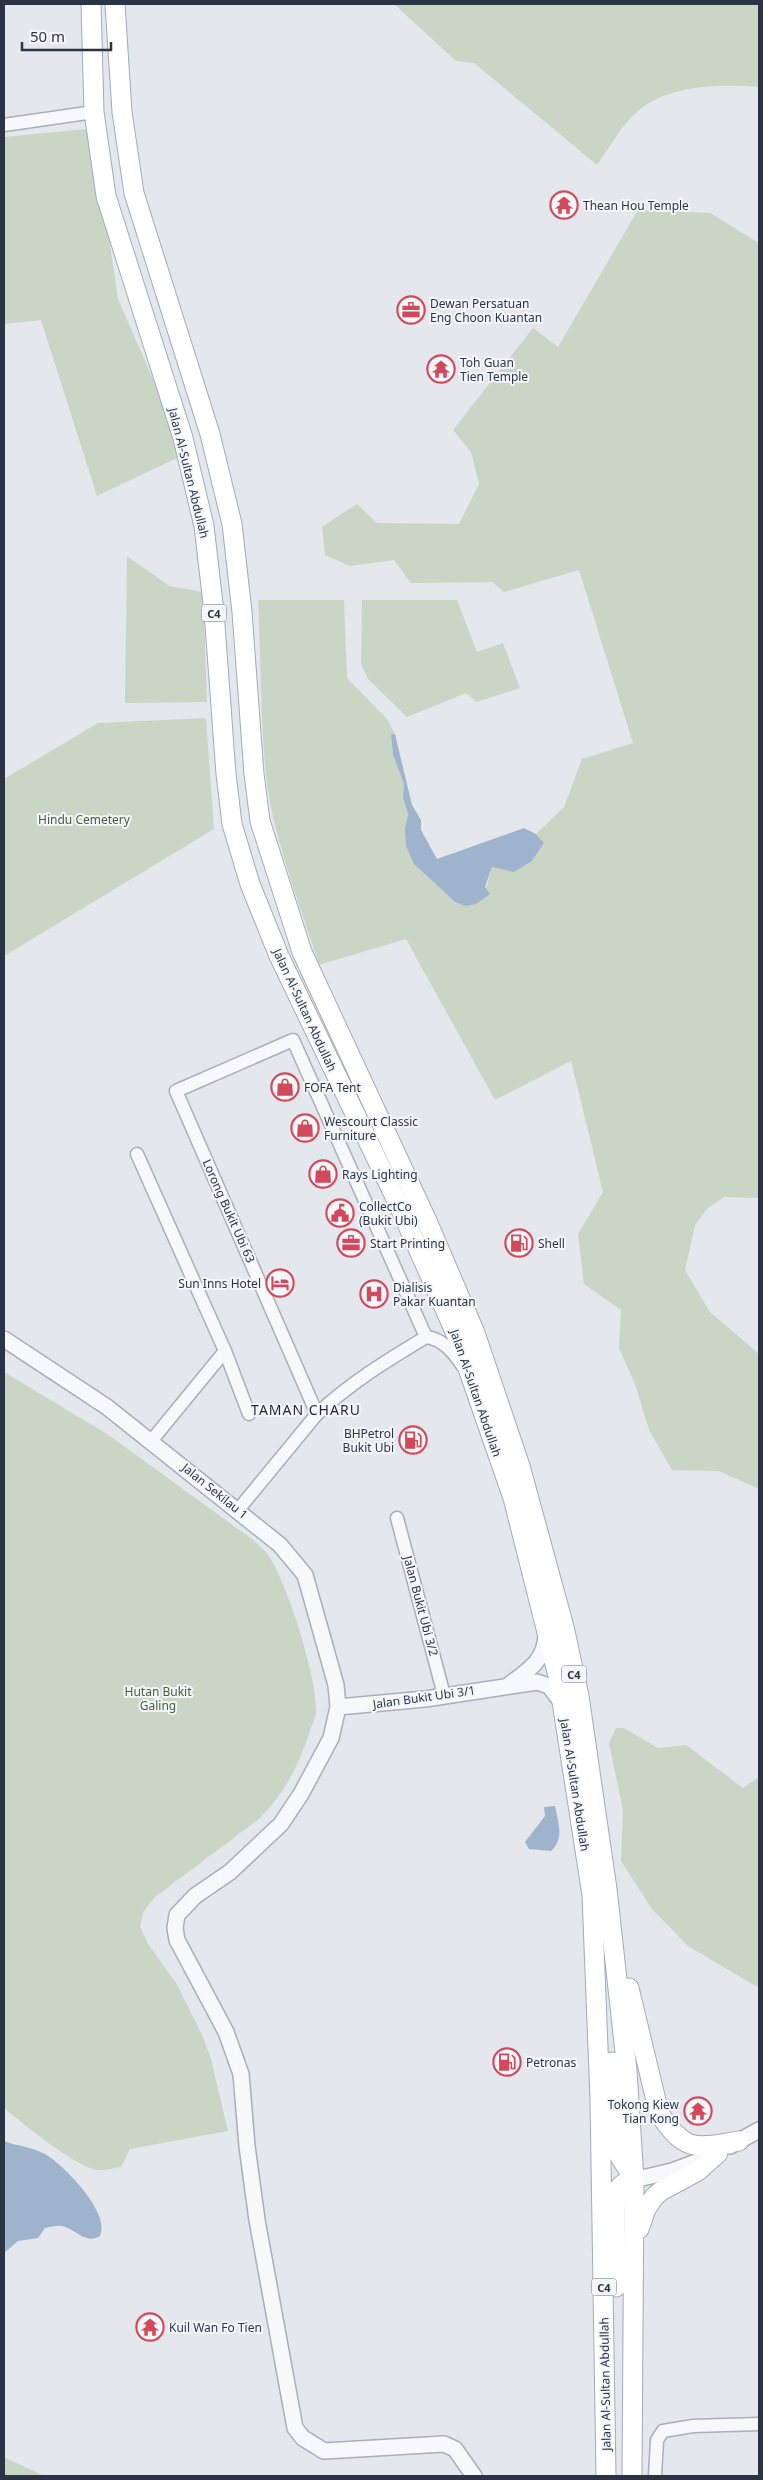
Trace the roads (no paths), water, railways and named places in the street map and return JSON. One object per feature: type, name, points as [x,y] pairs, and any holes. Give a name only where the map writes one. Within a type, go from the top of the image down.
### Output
[{"type":"main road","name":"Jalan Al-Sultan Abdullah","points":[[90,9],[94,112],[106,196],[182,438],[204,526],[214,612],[226,774],[232,824],[250,884],[279,956],[397,1201],[456,1334],[512,1498],[546,1627],[563,1704],[599,1892]]},
{"type":"main road","name":"Jalan Al-Sultan Abdullah","points":[[116,9],[122,112],[134,193],[210,434],[232,524],[242,612],[254,774],[260,821],[302,952],[427,1221],[471,1324],[520,1466],[564,1627],[578,1696],[599,1892],[600,2098],[608,2476]]},
{"type":"main road","points":[[599,1892],[659,2113],[678,2139],[693,2145],[704,2146],[739,2141]]},
{"type":"main road","points":[[599,1892],[612,2050],[617,2152],[634,2180],[623,2184],[618,2190],[616,2205],[617,2361],[615,2424],[608,2476]]},
{"type":"main road","points":[[635,2241],[646,2209],[654,2197],[661,2191],[680,2183],[698,2171],[718,2153]]},
{"type":"main road","name":"C4","points":[[632,2476],[634,2180]]},
{"type":"street","points":[[4,125],[94,112]]},
{"type":"street","name":"Lorong Bukit Ubi 63","points":[[317,1414],[176,1092],[293,1040],[426,1337]]},
{"type":"street","points":[[137,1154],[225,1351],[249,1414]]},
{"type":"street","points":[[238,1510],[317,1414],[365,1373],[426,1337],[443,1343],[455,1353],[471,1378]]},
{"type":"street","name":"Jalan Sekilau 1","points":[[4,1339],[108,1407],[152,1440],[280,1545],[305,1576],[336,1685],[338,1707],[331,1738],[281,1824],[230,1872],[196,1896],[177,1915],[175,1928],[177,1940],[226,2032],[241,2074],[247,2146],[257,2220],[296,2428],[303,2438],[324,2451],[444,2444],[455,2449],[472,2475]]},
{"type":"street","points":[[152,1440],[225,1351]]},
{"type":"street","name":"Jalan Bukit Ubi 3/2","points":[[397,1518],[444,1695]]},
{"type":"street","points":[[509,1685],[534,1666],[542,1656],[546,1647],[546,1627]]},
{"type":"street","name":"Jalan Bukit Ubi 3/1","points":[[338,1707],[361,1706],[509,1685],[544,1682],[563,1704]]},
{"type":"street","points":[[634,2180],[672,2171],[718,2153],[759,2130]]},
{"type":"street","points":[[655,2476],[657,2440],[663,2431],[693,2426],[759,2424]]},
{"type":"water","points":[[395,734],[412,805],[421,820],[421,830],[437,859],[524,828],[536,834],[544,843],[532,861],[514,872],[492,867],[485,887],[490,894],[476,904],[466,906],[455,902],[414,864],[406,846],[405,828],[408,814],[403,798],[404,784],[393,755],[391,735]]},
{"type":"water","points":[[555,1806],[559,1824],[559,1836],[555,1846],[551,1851],[529,1849],[525,1842],[545,1816],[544,1807]]},
{"type":"water","points":[[4,2141],[45,2154],[63,2168],[84,2190],[99,2215],[102,2226],[100,2236],[90,2239],[85,2238],[67,2228],[54,2226],[45,2228],[38,2238],[18,2241],[4,2253]]},
{"type":"place","name":"Thean Hou Temple","points":[[564,205]]},
{"type":"place","name":"Dewan Persatuan Eng Choon Kuantan","points":[[411,310]]},
{"type":"place","name":"Toh Guan Tien Temple","points":[[441,369]]},
{"type":"place","name":"FOFA Tent","points":[[285,1087]]},
{"type":"place","name":"Wescourt Classic Furniture","points":[[305,1128]]},
{"type":"place","name":"Rays Lighting","points":[[323,1174]]},
{"type":"place","name":"CollectCo (Bukit Ubi)","points":[[340,1213]]},
{"type":"place","name":"Start Printing","points":[[351,1243]]},
{"type":"place","name":"Shell","points":[[519,1243]]},
{"type":"place","name":"Sun Inns Hotel","points":[[280,1283]]},
{"type":"place","name":"Dialisis Pakar Kuantan","points":[[374,1294]]},
{"type":"place","name":"BHPetrol Bukit Ubi","points":[[413,1440]]},
{"type":"place","name":"Petronas","points":[[507,2062]]},
{"type":"place","name":"Tokong Kiew Tian Kong","points":[[698,2111]]},
{"type":"place","name":"Kuil Wan Fo Tien","points":[[150,2327]]},
{"type":"district","name":"TAMAN CHARU","points":[[306,1409]]},
{"type":"park label","name":"Hindu Cemetery","points":[[84,819]]},
{"type":"park label","name":"Hutan Bukit Galing","points":[[158,1698]]}]
